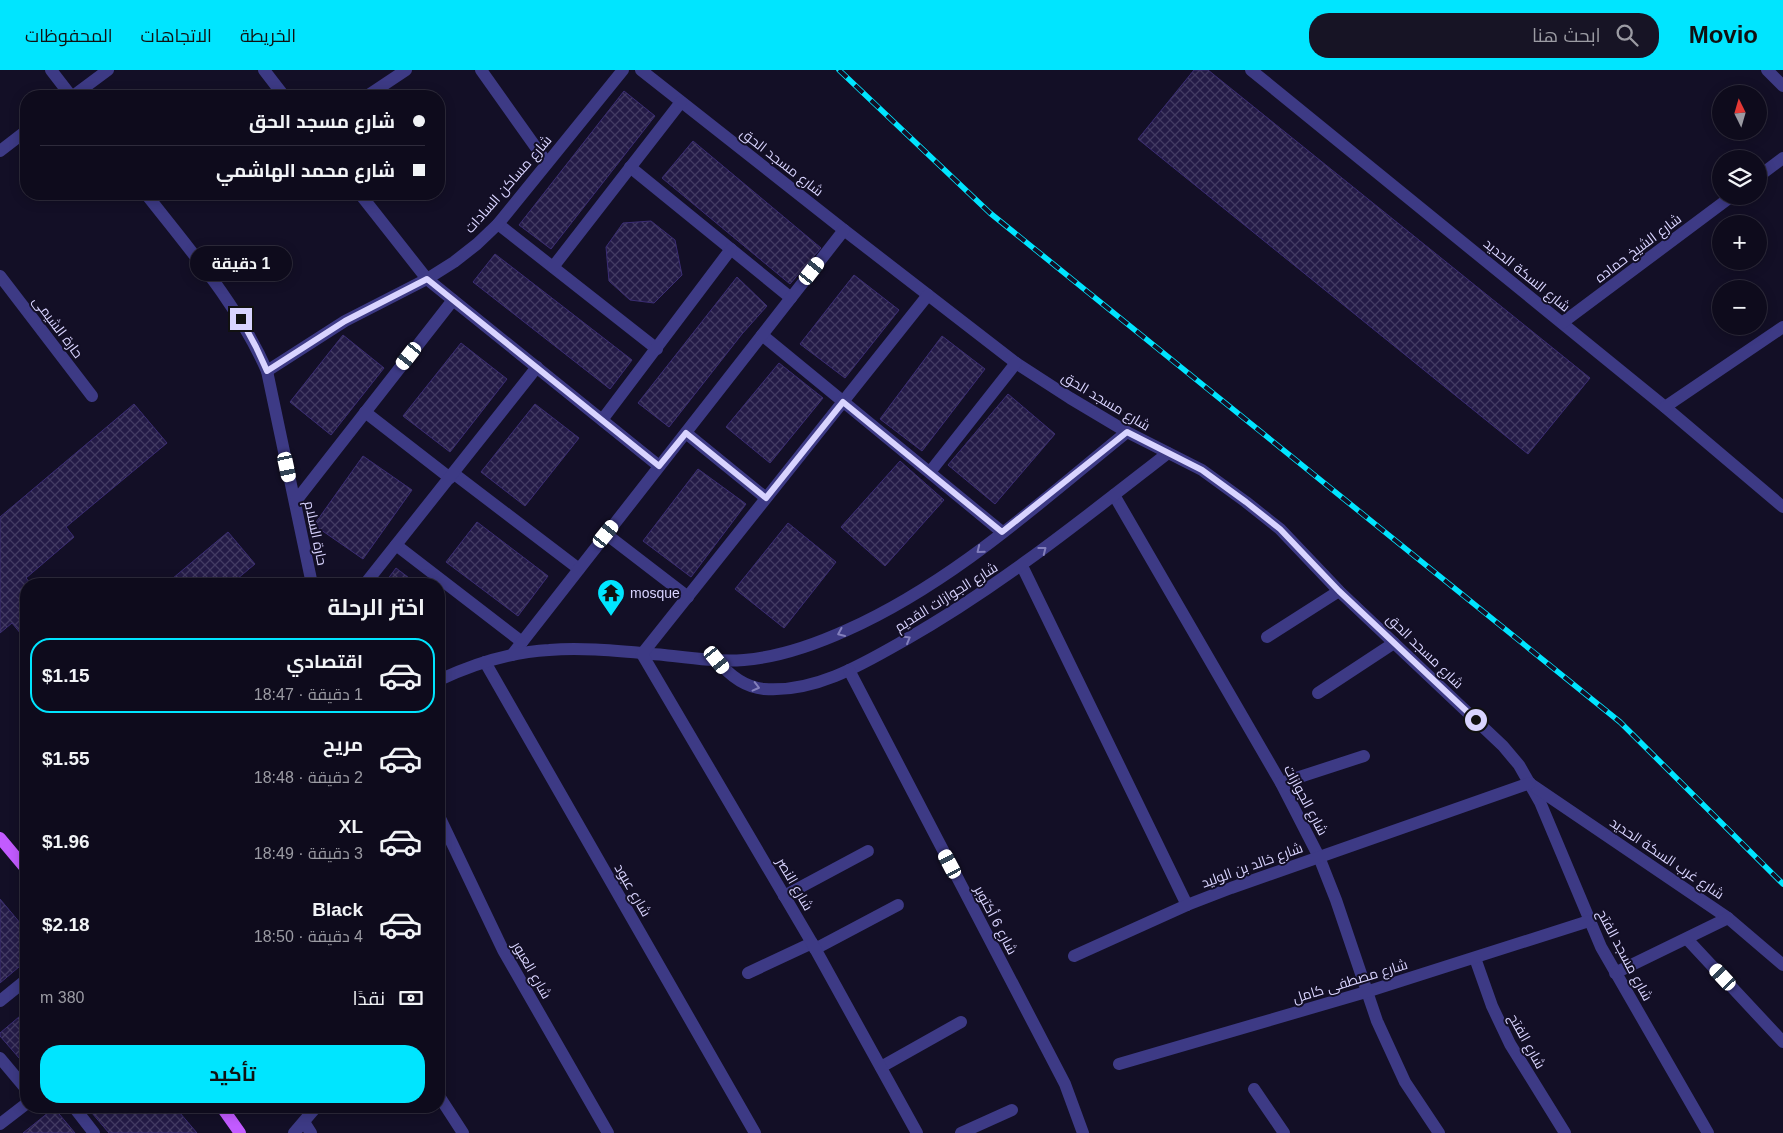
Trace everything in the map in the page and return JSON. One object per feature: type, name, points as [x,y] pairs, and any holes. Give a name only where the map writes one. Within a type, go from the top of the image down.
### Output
[{"type":"main road","points":[[1,840],[20,860]]},
{"type":"main road","points":[[226,1113],[240,1133]]},
{"type":"street","points":[[51,70],[67,90]]},
{"type":"street","points":[[80,90],[108,70]]},
{"type":"street","points":[[264,70],[279,90]]},
{"type":"street","points":[[377,90],[406,70]]},
{"type":"street","points":[[481,70],[547,163]]},
{"type":"street","name":"شارع مساكن السادات","points":[[267,371],[345,321],[427,279],[477,244],[498,224],[623,70]]},
{"type":"street","name":"شارع مسجد الحق","points":[[641,70],[844,230],[1016,362],[1070,398],[1127,432],[1202,470],[1280,529],[1339,591],[1503,746],[1519,765],[1530,783]]},
{"type":"street","name":"شارع السكة الحديد","points":[[1251,70],[1665,407],[1783,507]]},
{"type":"street","points":[[1767,70],[1783,86]]},
{"type":"street","points":[[553,267],[681,102]]},
{"type":"street","points":[[0,151],[20,136]]},
{"type":"street","points":[[1767,170],[1783,158]]},
{"type":"street","points":[[630,167],[791,298]]},
{"type":"street","name":"حارة السلام","points":[[151,200],[241,319],[267,371],[311,578]]},
{"type":"street","points":[[365,200],[427,279],[659,466]]},
{"type":"street","name":"شارع الشيخ حماده","points":[[1562,323],[1720,205]]},
{"type":"street","points":[[498,224],[657,349]]},
{"type":"street","points":[[512,655],[844,230]]},
{"type":"street","points":[[602,420],[732,249]]},
{"type":"street","name":"حارة الشيمى","points":[[0,276],[92,396]]},
{"type":"street","points":[[642,654],[928,295]]},
{"type":"street","points":[[294,502],[453,300]]},
{"type":"street","points":[[1665,407],[1783,327]]},
{"type":"street","points":[[762,335],[1002,532]]},
{"type":"street","points":[[930,472],[1016,362]]},
{"type":"street","points":[[370,578],[537,367]]},
{"type":"street","points":[[366,412],[579,569]]},
{"type":"street","name":"شارع الجوازات القديم","points":[[445,678],[485,662],[512,655],[557,649],[591,649],[717,660],[743,660],[785,653],[831,637],[868,621],[904,602],[938,580],[971,557],[1127,432]]},
{"type":"street","points":[[686,433],[766,498]]},
{"type":"street","name":"شارع الجوازات القديم","points":[[717,660],[737,680],[750,686],[764,689],[793,688],[822,681],[849,670],[938,622],[1022,566],[1168,453]]},
{"type":"street","name":"شارع الجوازات","points":[[1114,495],[1281,783],[1319,857],[1336,900],[1380,1029],[1405,1082],[1439,1133]]},
{"type":"street","points":[[606,534],[688,597]]},
{"type":"street","points":[[396,546],[438,578]]},
{"type":"street","points":[[1022,566],[1187,905]]},
{"type":"street","points":[[445,583],[522,642]]},
{"type":"street","points":[[1267,637],[1339,591]]},
{"type":"street","points":[[1318,693],[1394,643]]},
{"type":"street","name":"شارع النصر","points":[[642,654],[814,946],[881,1067],[912,1131]]},
{"type":"street","name":"شارع عبود","points":[[485,662],[755,1133]]},
{"type":"street","name":"شارع 6 أكتوبر","points":[[849,670],[1065,1084],[1083,1133]]},
{"type":"street","points":[[1281,783],[1364,756]]},
{"type":"street","name":"شارع خالد بن الوليد","points":[[1074,956],[1187,905],[1530,783]]},
{"type":"street","name":"شارع غرب السكة الحديد","points":[[1530,783],[1728,918],[1783,965]]},
{"type":"street","name":"شارع مسجد الفتح","points":[[1530,783],[1540,802],[1589,921],[1615,973],[1708,1133]]},
{"type":"street","name":"شارع العبور","points":[[445,829],[503,950],[608,1133]]},
{"type":"street","points":[[784,896],[868,851]]},
{"type":"street","points":[[748,973],[814,946],[898,904]]},
{"type":"street","points":[[1615,973],[1728,918]]},
{"type":"street","name":"شارع مصطفى كامل","points":[[1119,1064],[1366,992],[1589,921]]},
{"type":"street","points":[[1687,939],[1783,1042]]},
{"type":"street","name":"شارع الفتح","points":[[1475,958],[1506,1038],[1565,1133]]},
{"type":"street","points":[[0,1001],[20,985]]},
{"type":"street","points":[[881,1067],[961,1022]]},
{"type":"street","points":[[0,1058],[20,1081]]},
{"type":"street","points":[[1254,1089],[1284,1133]]},
{"type":"street","points":[[445,1105],[463,1133]]},
{"type":"street","points":[[0,1124],[20,1109]]},
{"type":"street","points":[[961,1133],[1012,1110]]},
{"type":"street","points":[[78,1113],[94,1133]]},
{"type":"street","points":[[294,1133],[308,1128],[314,1113]]},
{"type":"building","points":[[1194,70],[1208,70],[1590,378],[1528,454],[1138,139]]},
{"type":"building","points":[[624,91],[655,116],[551,249],[519,225]]},
{"type":"building","points":[[693,141],[821,248],[790,284],[662,178]]},
{"type":"building","points":[[651,221],[675,240],[682,275],[654,303],[630,300],[609,281],[606,247],[623,223]]},
{"type":"building","points":[[495,254],[632,360],[610,389],[473,282]]},
{"type":"building","points":[[854,275],[899,310],[845,378],[800,344]]},
{"type":"building","points":[[737,277],[767,306],[742,334],[669,427],[638,403]]},
{"type":"building","points":[[343,335],[384,368],[331,435],[290,402]]},
{"type":"building","points":[[942,336],[985,369],[922,451],[880,419]]},
{"type":"building","points":[[461,343],[507,379],[450,452],[403,416]]},
{"type":"building","points":[[779,363],[823,398],[770,463],[726,427]]},
{"type":"building","points":[[1008,394],[1055,434],[995,504],[948,465]]},
{"type":"building","points":[[134,404],[167,443],[66,527],[74,537],[26,578],[20,578],[20,633],[12,623],[0,633],[0,517]]},
{"type":"building","points":[[535,404],[579,438],[525,506],[481,472]]},
{"type":"building","points":[[363,456],[412,490],[363,559],[314,525]]},
{"type":"building","points":[[900,461],[944,500],[885,566],[841,527]]},
{"type":"building","points":[[698,469],[746,504],[691,577],[643,541]]},
{"type":"building","points":[[477,522],[548,576],[518,616],[446,562]]},
{"type":"building","points":[[788,523],[836,562],[784,628],[735,589]]},
{"type":"building","points":[[228,532],[255,564],[238,578],[173,578]]},
{"type":"building","points":[[396,568],[409,578],[388,578]]},
{"type":"building","points":[[0,899],[20,923],[20,966],[0,983]]},
{"type":"building","points":[[20,1016],[20,1059],[0,1036],[0,1033]]},
{"type":"building","points":[[48,1113],[58,1113],[75,1133],[23,1133]]},
{"type":"building","points":[[92,1113],[180,1113],[197,1133],[109,1133]]},
{"type":"railway","points":[[839,70],[990,213],[1620,722],[1783,884]]},
{"type":"place","name":"mosque","points":[[611,617]]},
{"type":"route","points":[[241,319],[267,371],[345,321],[427,279],[659,466],[686,433],[766,498],[843,402],[1002,532],[1127,432],[1202,470],[1280,529],[1339,591],[1476,720]]}]
